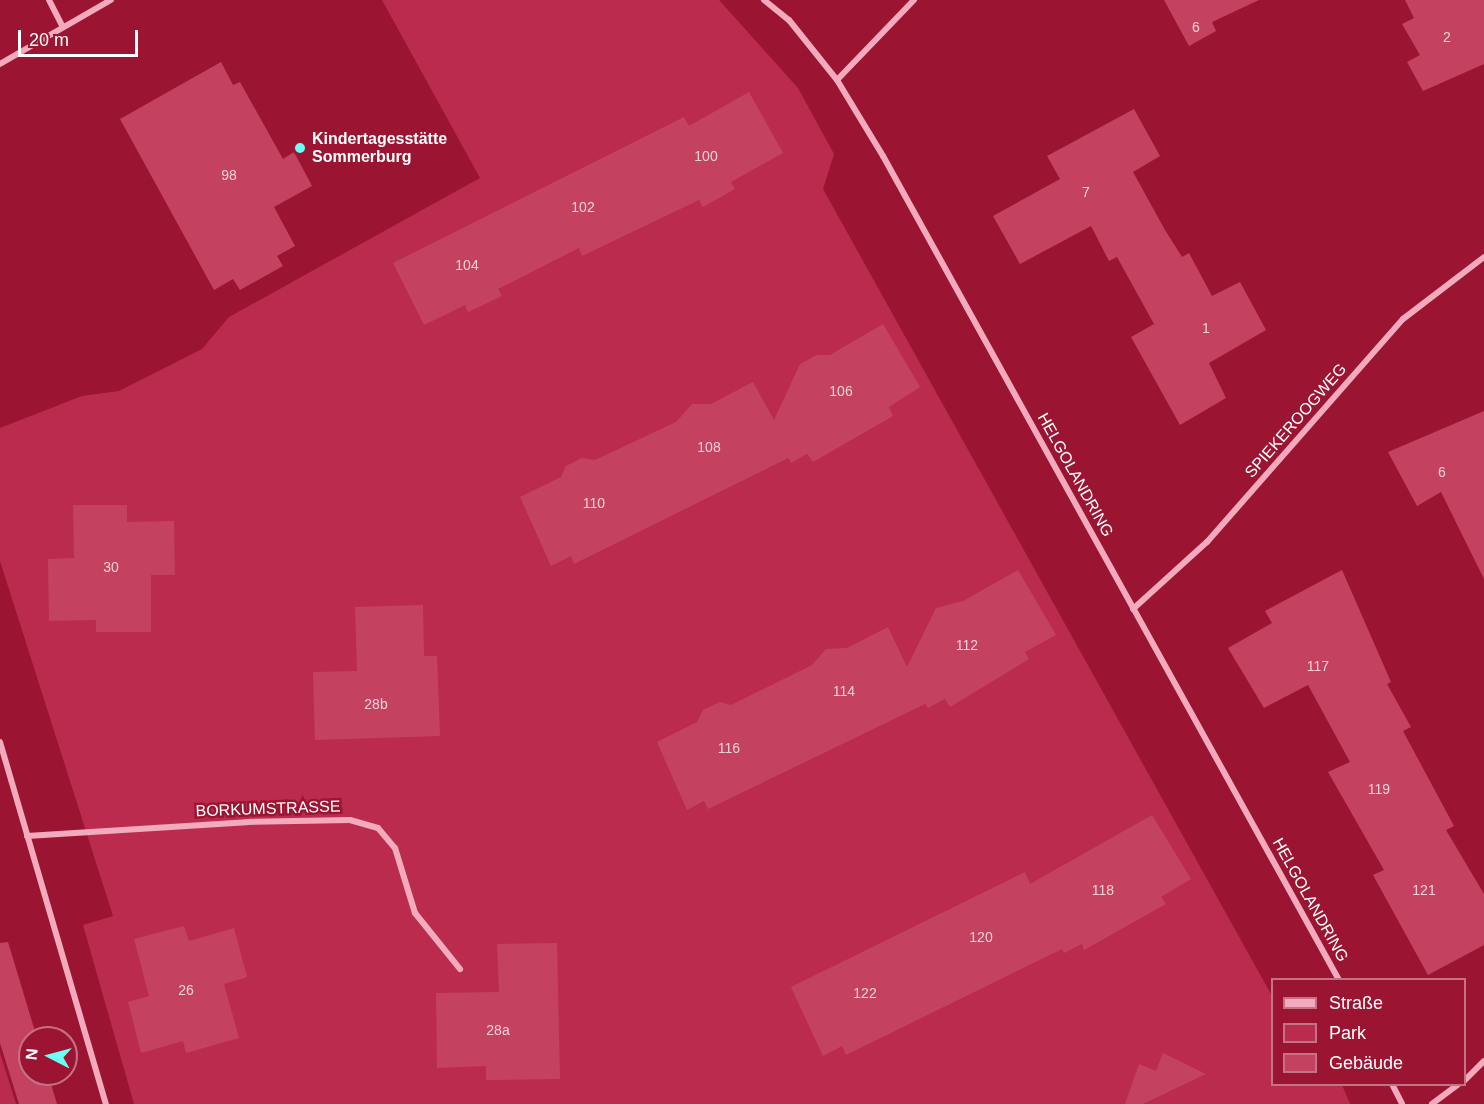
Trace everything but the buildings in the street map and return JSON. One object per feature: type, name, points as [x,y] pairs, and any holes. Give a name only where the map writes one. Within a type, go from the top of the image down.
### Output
[{"type":"street","points":[[48,0],[63,27]]},
{"type":"street","points":[[0,64],[111,0]]},
{"type":"street","name":"HELGOLANDRING","points":[[764,0],[789,20],[837,80],[1338,978]]},
{"type":"street","points":[[837,80],[914,0]]},
{"type":"street","name":"SPIEKEROOGWEG","points":[[1133,609],[1207,542],[1403,319],[1484,257]]},
{"type":"street","points":[[0,742],[106,1104]]},
{"type":"street","name":"BORKUMSTRASSE","points":[[27,836],[258,822],[350,820],[378,828],[395,849],[414,913],[460,969]]},
{"type":"street","points":[[1466,1079],[1484,1061]]},
{"type":"street","points":[[1393,1086],[1402,1104]]},
{"type":"street","points":[[1432,1104],[1456,1086]]},
{"type":"green space","points":[[382,0],[719,0],[798,88],[834,154],[823,189],[1271,994],[1271,1086],[1342,1086],[1350,1104],[134,1104],[83,925],[113,916],[0,561],[0,428],[82,396],[119,391],[202,349],[229,317],[480,178]]},
{"type":"green space","points":[[0,1053],[16,1104],[0,1104]]},
{"type":"place","name":"Kindertagesstätte Sommerburg","points":[[300,148]]}]
